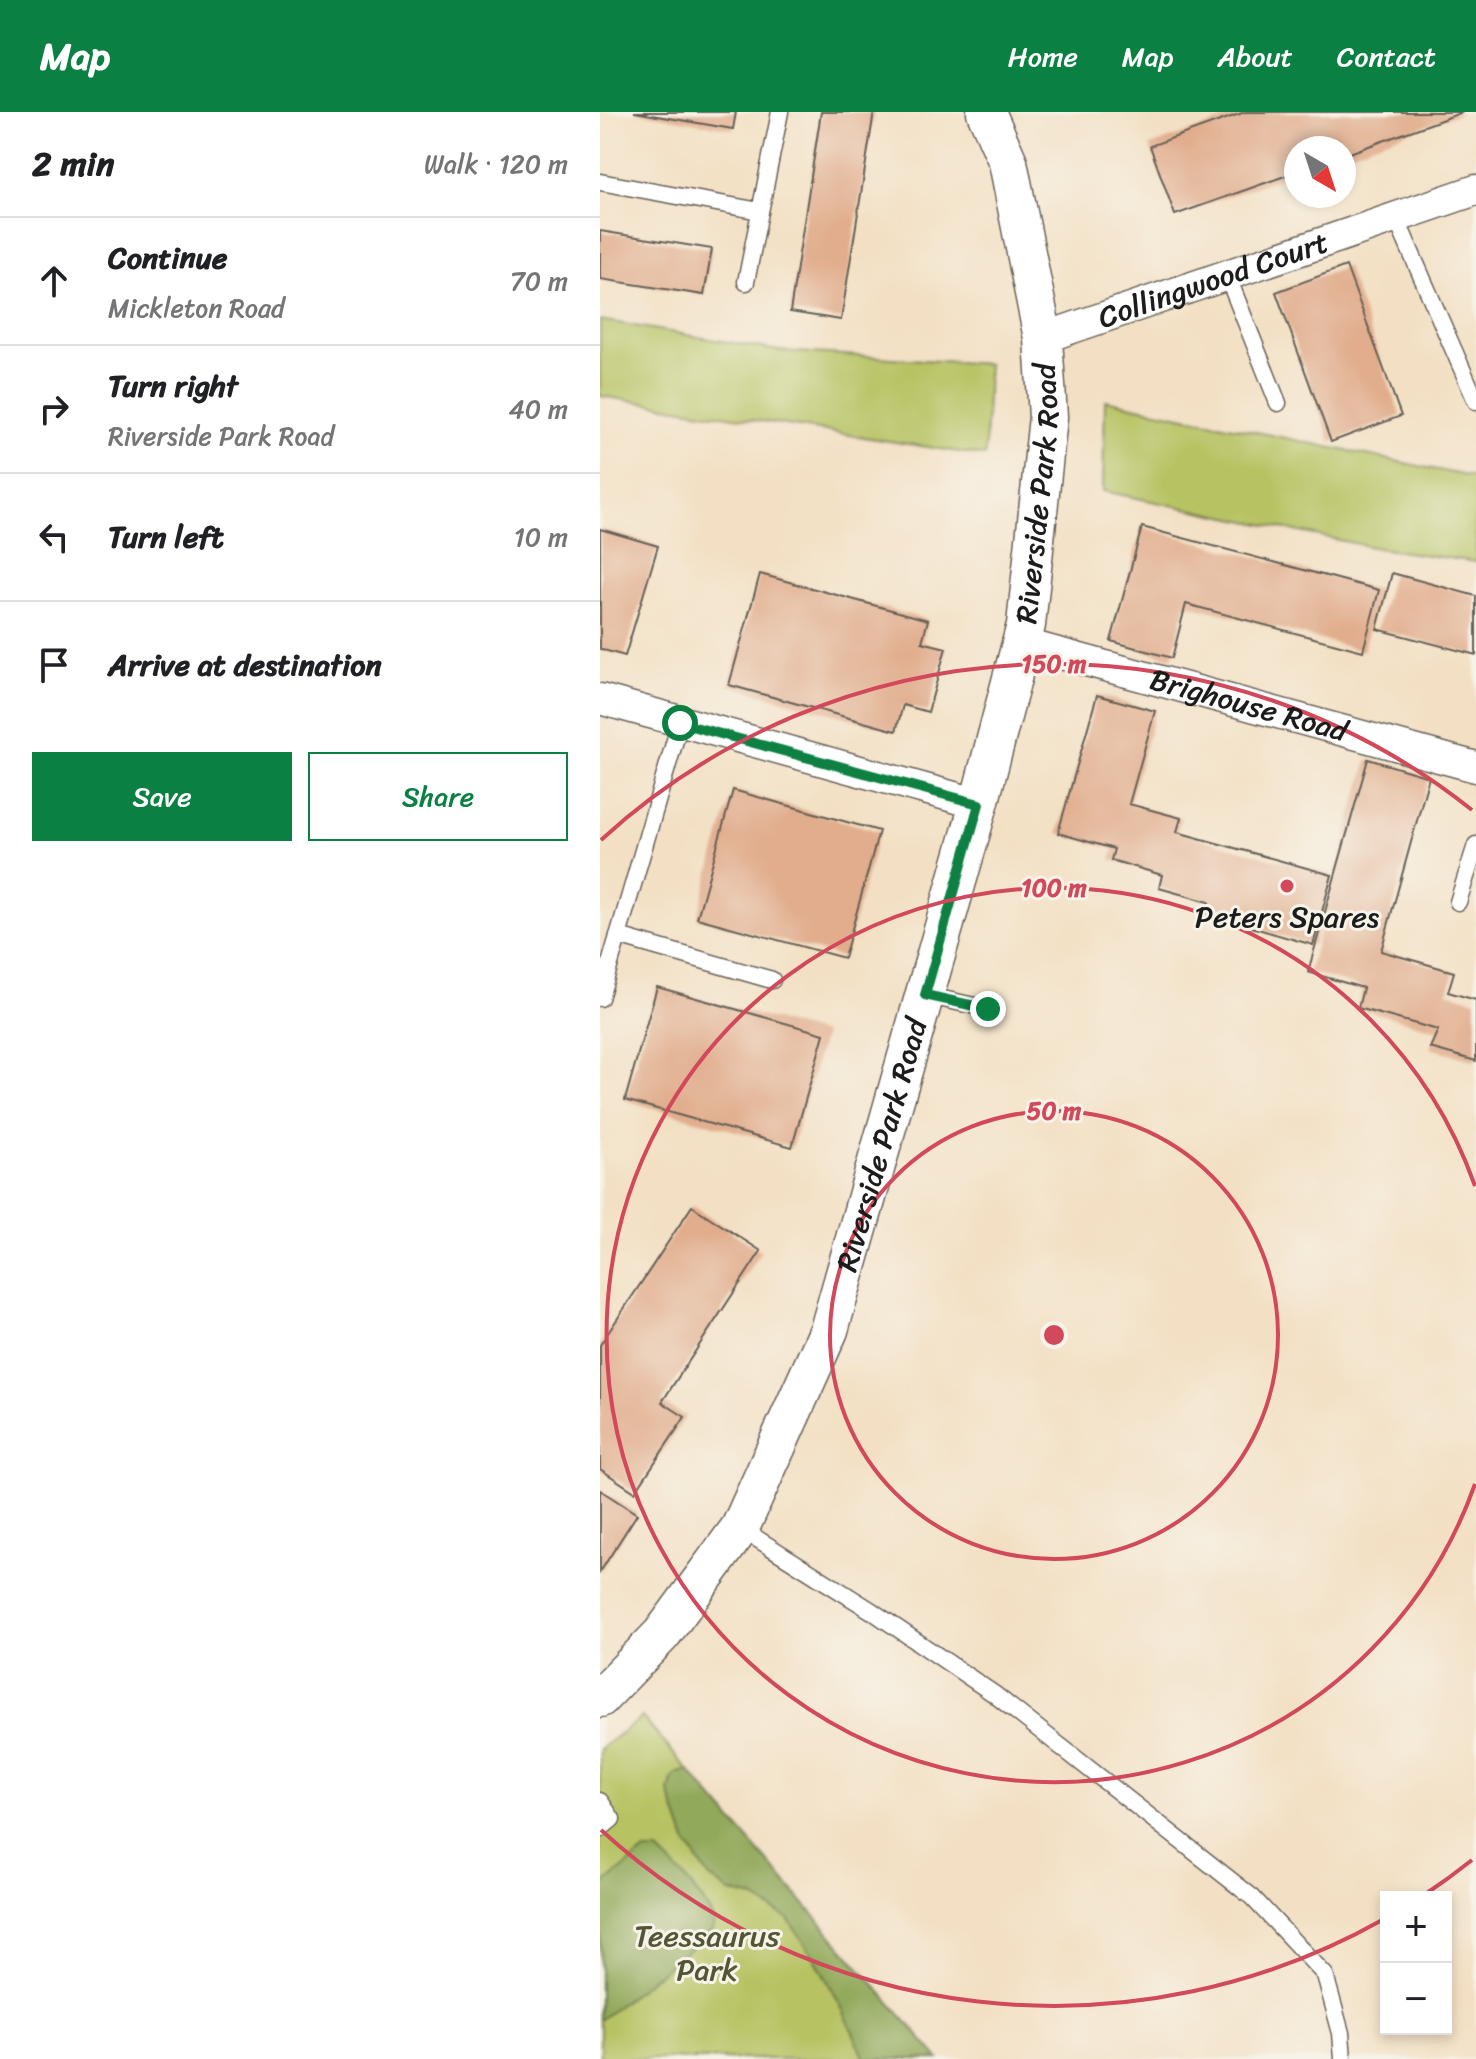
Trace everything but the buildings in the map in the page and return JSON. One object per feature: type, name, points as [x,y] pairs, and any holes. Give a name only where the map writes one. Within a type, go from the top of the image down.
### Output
[{"type":"street","name":"Riverside Park Road","points":[[600,1698],[662,1634],[740,1528],[829,1330],[979,804],[1026,625],[1048,417],[1043,338],[1008,162],[986,112]]},
{"type":"street","name":"Collingwood Court","points":[[1043,338],[1476,190]]},
{"type":"street","name":"Brighouse Road","points":[[1021,643],[1476,767]]},
{"type":"street","points":[[600,699],[979,804]]},
{"type":"lane","points":[[746,282],[780,112]]},
{"type":"lane","points":[[600,182],[760,211]]},
{"type":"lane","points":[[1396,218],[1476,401]]},
{"type":"lane","points":[[1227,275],[1278,403]]},
{"type":"lane","points":[[600,998],[680,723]]},
{"type":"lane","points":[[1458,902],[1476,845]]},
{"type":"lane","points":[[618,936],[772,980]]},
{"type":"lane","points":[[925,995],[988,1009]]},
{"type":"lane","points":[[740,1528],[872,1611],[994,1694],[1252,1897],[1325,1975],[1341,2033],[1343,2059]]},
{"type":"lane","points":[[600,1801],[612,1819],[600,1829]]},
{"type":"green space","points":[[600,320],[780,351],[988,364],[985,456],[600,396]]},
{"type":"green space","points":[[1105,400],[1476,478],[1476,562],[1377,548],[1103,491]]},
{"type":"green space","name":"Teessaurus Park","points":[[642,1717],[939,2059],[600,2059],[600,1749]]},
{"type":"green space","points":[[688,1770],[939,2059],[865,2059],[816,1960],[788,1919],[753,1898],[728,1891],[709,1877],[686,1842],[669,1792],[676,1774]]},
{"type":"green space","points":[[645,1851],[658,1851],[690,1885],[711,1914],[714,1923],[712,1931],[600,2020],[600,1887]]},
{"type":"place","name":"Peters Spares","points":[[1287,886]]},
{"type":"route","points":[[680,723],[979,804],[925,995],[988,1009]]}]
